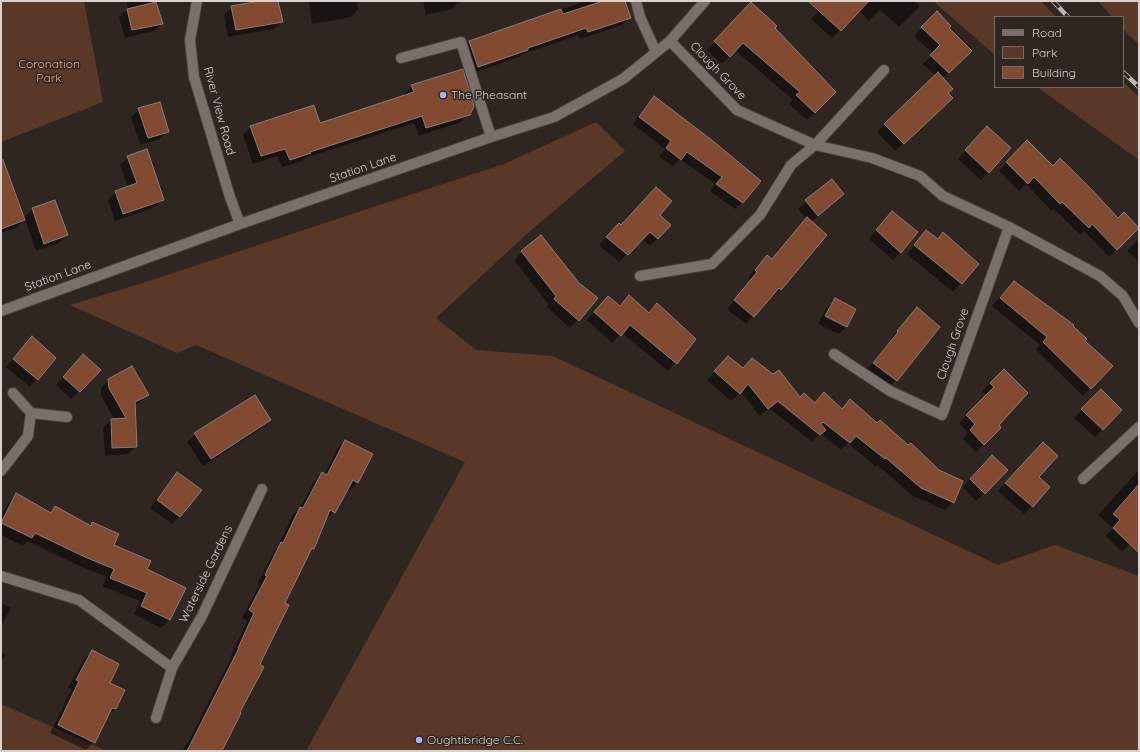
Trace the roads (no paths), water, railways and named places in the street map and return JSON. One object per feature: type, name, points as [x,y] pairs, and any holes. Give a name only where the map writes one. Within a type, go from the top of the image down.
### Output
[{"type":"street","name":"River View Road","points":[[197,1],[190,40],[194,77],[230,197],[240,224]]},
{"type":"street","points":[[636,1],[640,17],[656,52]]},
{"type":"street","name":"Station Lane","points":[[1,311],[240,224],[491,137],[554,117],[623,79],[670,41],[705,1]]},
{"type":"street","name":"Clough Grove","points":[[670,41],[737,110],[814,145],[872,158],[920,176],[943,196],[1009,227],[1100,276],[1123,296],[1139,323]]},
{"type":"street","points":[[401,58],[461,42],[491,137]]},
{"type":"street","points":[[640,276],[712,264],[760,215],[791,165],[814,145],[884,70]]},
{"type":"street","name":"Clough Grove","points":[[834,354],[890,391],[942,415],[1009,227]]},
{"type":"street","points":[[13,393],[31,413],[67,417]]},
{"type":"street","points":[[1,471],[28,436],[31,413]]},
{"type":"street","points":[[1083,479],[1139,427]]},
{"type":"street","name":"Waterside Gardens","points":[[156,718],[172,668],[202,616],[262,489]]},
{"type":"street","points":[[1,576],[79,600],[172,668]]},
{"type":"railway","points":[[1053,1],[1067,16]]},
{"type":"railway","points":[[1124,73],[1139,87]]},
{"type":"place","name":"The Pheasant","points":[[443,95]]},
{"type":"place","name":"Oughtibridge C.C.","points":[[419,740]]},
{"type":"park label","name":"Coronation Park","points":[[49,71]]}]
